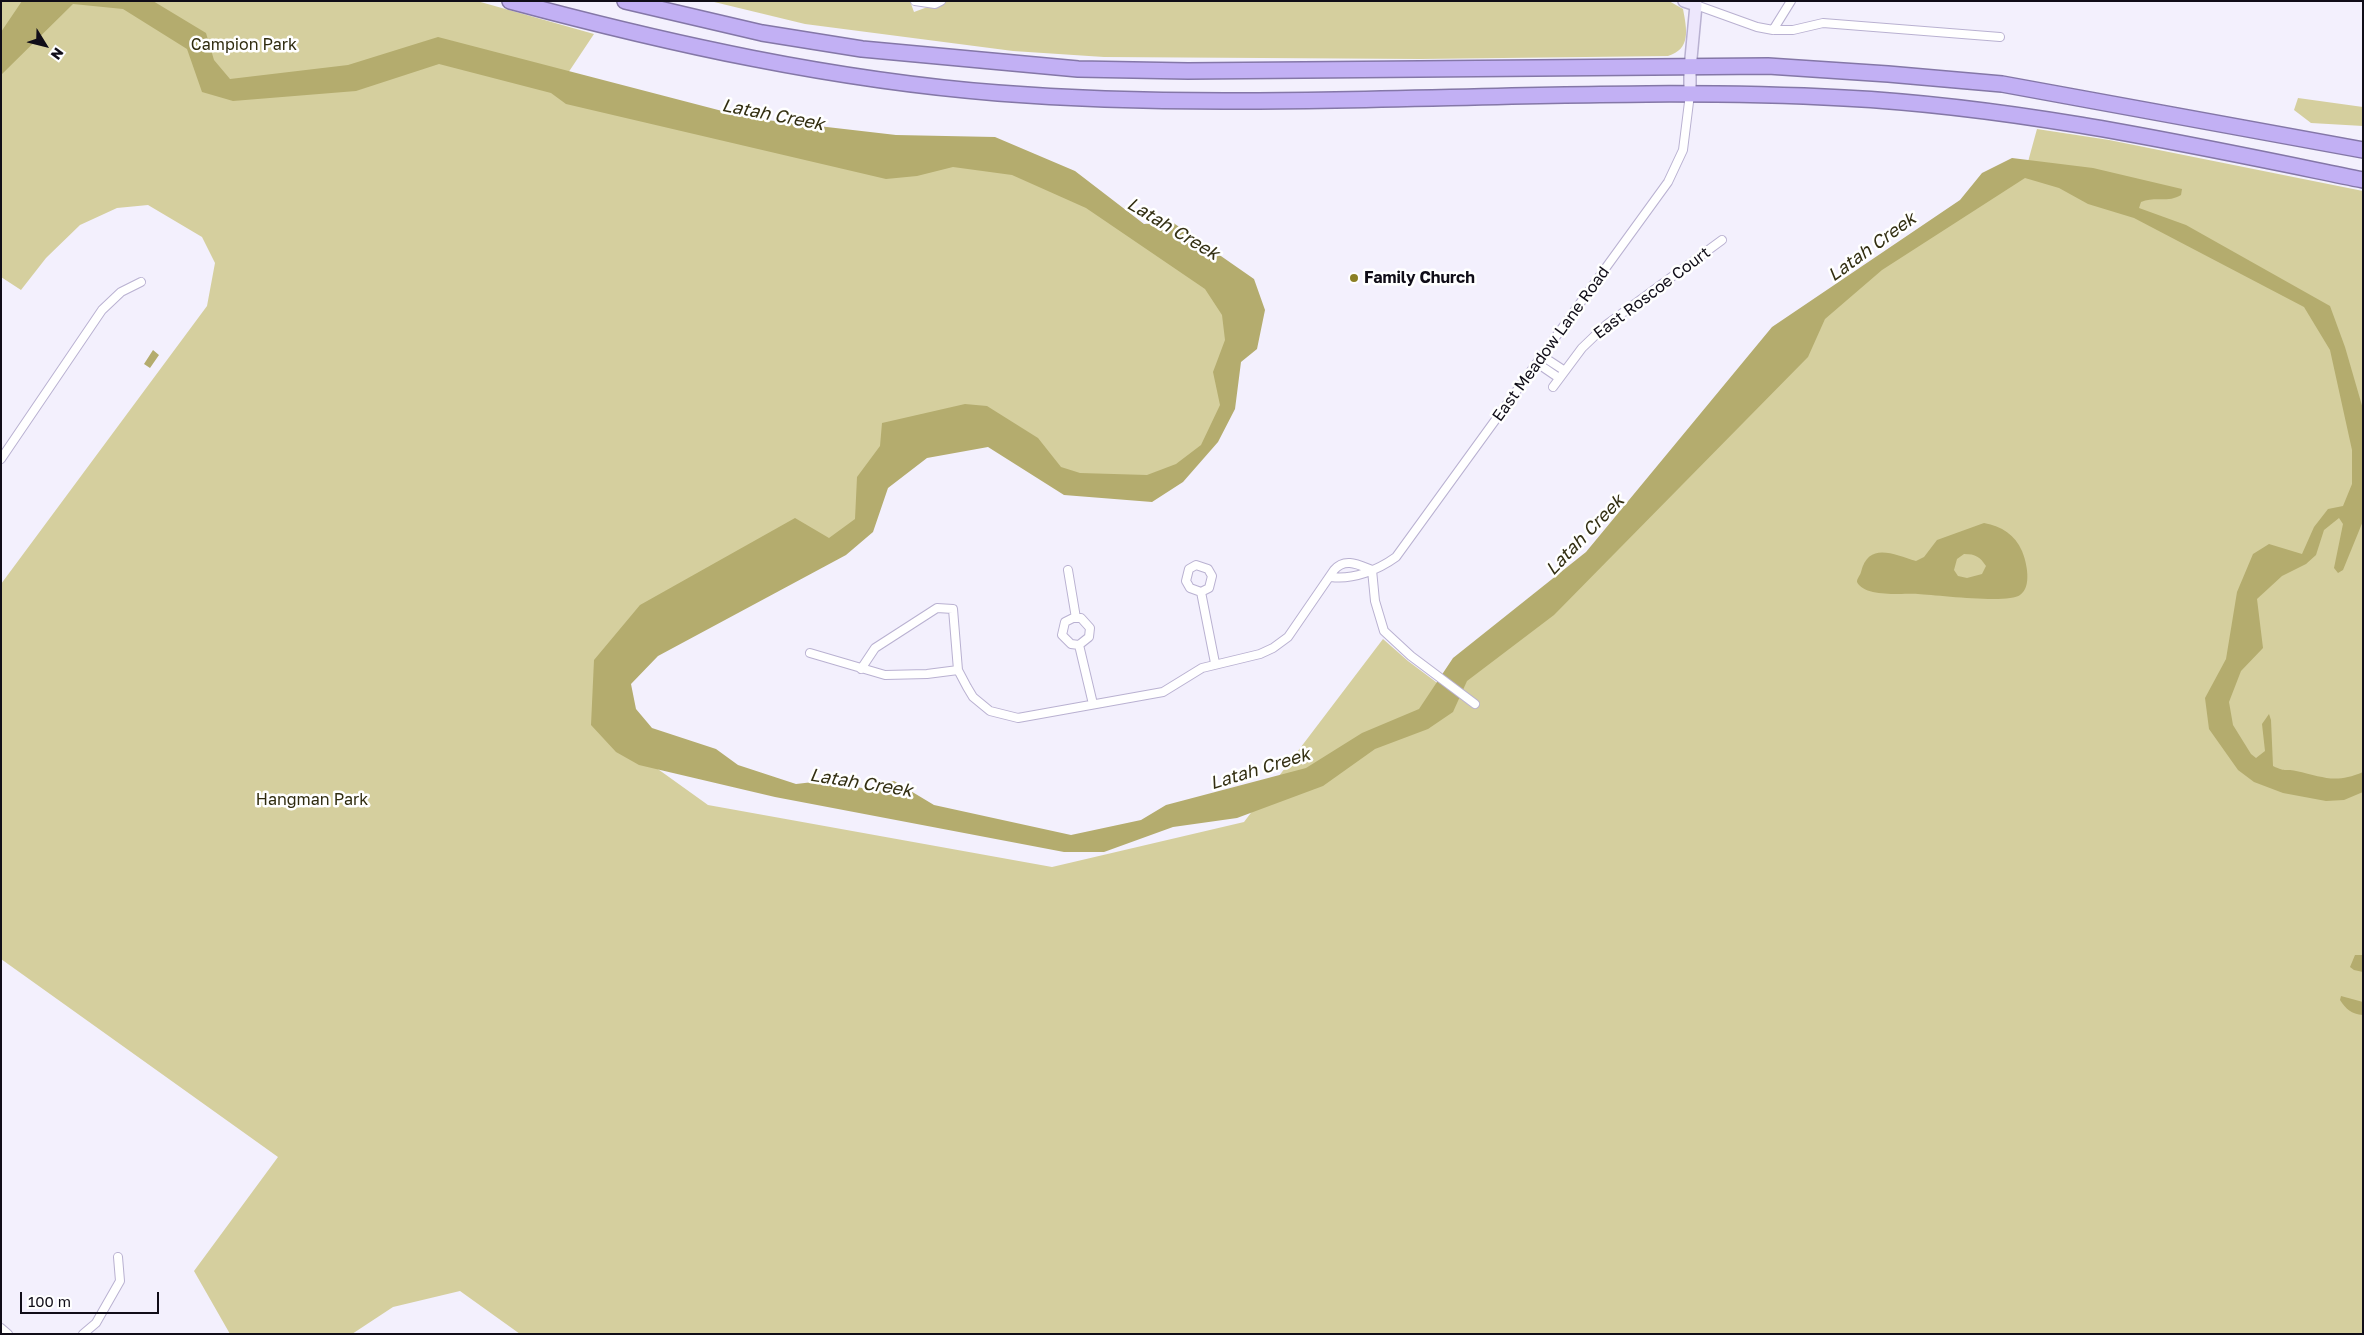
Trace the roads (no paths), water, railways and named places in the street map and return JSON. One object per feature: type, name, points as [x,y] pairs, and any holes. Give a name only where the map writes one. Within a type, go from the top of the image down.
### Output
[{"type":"highway","points":[[510,1],[600,25],[771,62],[882,81],[999,93],[1196,101],[1690,94],[1842,98],[1933,104],[2114,130],[2363,180]]},
{"type":"highway","points":[[625,1],[762,33],[862,49],[1078,69],[1197,71],[1518,67],[1690,69],[1768,66],[2002,84],[2363,150]]},
{"type":"street","points":[[916,1],[935,4],[941,1]]},
{"type":"street","points":[[1684,1],[1757,27],[1773,30],[1793,30],[1823,23],[2000,38]]},
{"type":"street","points":[[1773,30],[1792,1]]},
{"type":"street","points":[[1690,94],[1690,69],[1696,5]]},
{"type":"street","name":"East Meadow Lane Road","points":[[1331,577],[1344,577],[1372,570],[1396,557],[1668,182],[1683,150],[1690,94]]},
{"type":"street","name":"East Roscoe Court","points":[[1553,387],[1582,348],[1606,325],[1722,240]]},
{"type":"street","points":[[1,459],[102,310],[121,292],[141,282]]},
{"type":"street","points":[[1542,356],[1564,371]]},
{"type":"street","points":[[1537,363],[1560,378]]},
{"type":"street","points":[[861,669],[875,648],[937,608],[954,609],[958,670],[973,697],[990,711],[1002,716],[1018,718],[1163,692],[1202,668],[1260,654],[1281,643],[1331,577],[1336,567],[1349,562],[1372,570],[1375,601],[1384,631],[1411,656],[1475,704]]},
{"type":"street","points":[[1068,570],[1076,618]]},
{"type":"street","points":[[1201,592],[1215,664]]},
{"type":"street","points":[[1076,618],[1085,621],[1090,628],[1089,637],[1079,645],[1071,644],[1062,635],[1065,622],[1076,618]]},
{"type":"street","points":[[1079,645],[1093,704]]},
{"type":"street","points":[[810,653],[884,675],[926,674],[958,670]]},
{"type":"street","points":[[83,1334],[96,1323],[120,1281],[118,1257]]},
{"type":"street","points":[[1,1328],[8,1334]]},
{"type":"water","name":"Latah Creek","points":[[22,1],[153,1],[206,33],[214,60],[230,79],[348,65],[438,37],[749,118],[896,135],[995,137],[1075,171],[1144,224],[1172,222],[1254,279],[1265,310],[1257,349],[1241,362],[1235,409],[1218,442],[1183,482],[1152,502],[1064,495],[988,447],[927,458],[888,488],[873,532],[846,555],[658,656],[631,684],[636,709],[652,728],[716,749],[738,765],[796,784],[822,781],[862,788],[894,781],[934,805],[1071,835],[1141,820],[1166,805],[1306,768],[1362,733],[1419,709],[1453,658],[1586,552],[1772,327],[1960,200],[1982,173],[2012,158],[2093,168],[2182,189],[2181,195],[2172,199],[2146,200],[2141,202],[2139,208],[2186,225],[2330,306],[2345,347],[2363,409],[2363,521],[2343,570],[2338,573],[2334,568],[2343,524],[2339,518],[2324,530],[2316,555],[2306,564],[2282,576],[2257,599],[2263,648],[2241,671],[2229,702],[2233,725],[2251,754],[2256,758],[2265,751],[2262,724],[2269,714],[2271,720],[2273,766],[2337,779],[2363,772],[2363,792],[2344,800],[2326,801],[2283,793],[2254,782],[2238,770],[2209,729],[2205,698],[2226,659],[2237,592],[2253,554],[2269,544],[2302,554],[2314,527],[2328,509],[2343,506],[2352,484],[2352,450],[2330,350],[2304,307],[2134,218],[2088,204],[2059,188],[2025,178],[1882,270],[1825,319],[1808,357],[1554,615],[1467,681],[1453,712],[1428,729],[1375,749],[1323,786],[1237,818],[1173,827],[1104,852],[1064,852],[775,797],[639,765],[616,752],[591,725],[594,660],[640,605],[795,518],[829,538],[855,519],[857,477],[880,446],[882,423],[965,404],[987,406],[1038,438],[1061,467],[1080,473],[1147,475],[1176,464],[1201,445],[1220,405],[1213,372],[1225,340],[1222,315],[1205,289],[1086,208],[1012,175],[953,167],[917,176],[886,179],[566,104],[551,93],[439,64],[356,91],[233,101],[202,92],[187,49],[123,9],[73,4],[1,75],[1,32]]},
{"type":"water","points":[[153,350],[159,355],[150,368],[144,364]]},
{"type":"water","points":[[1984,523],[1997,526],[2016,540],[2024,556],[2027,568],[2027,581],[2024,591],[2013,598],[2002,599],[1885,594],[1876,593],[1861,587],[1857,582],[1865,562],[1870,556],[1876,553],[1883,553],[1916,561],[1924,557],[1937,540]],"holes":[[[1964,554],[1975,555],[1982,560],[1986,566],[1982,574],[1967,578],[1958,576],[1954,570],[1957,559]]]},
{"type":"water","points":[[2355,955],[2363,955],[2363,972],[2350,967]]},
{"type":"water","points":[[2341,996],[2363,1002],[2363,1015],[2355,1014],[2347,1008],[2340,1000]]},
{"type":"place","name":"Family Church","points":[[1354,278]]},
{"type":"park label","name":"Campion Park","points":[[244,45]]},
{"type":"park label","name":"Hangman Park","points":[[312,800]]}]
